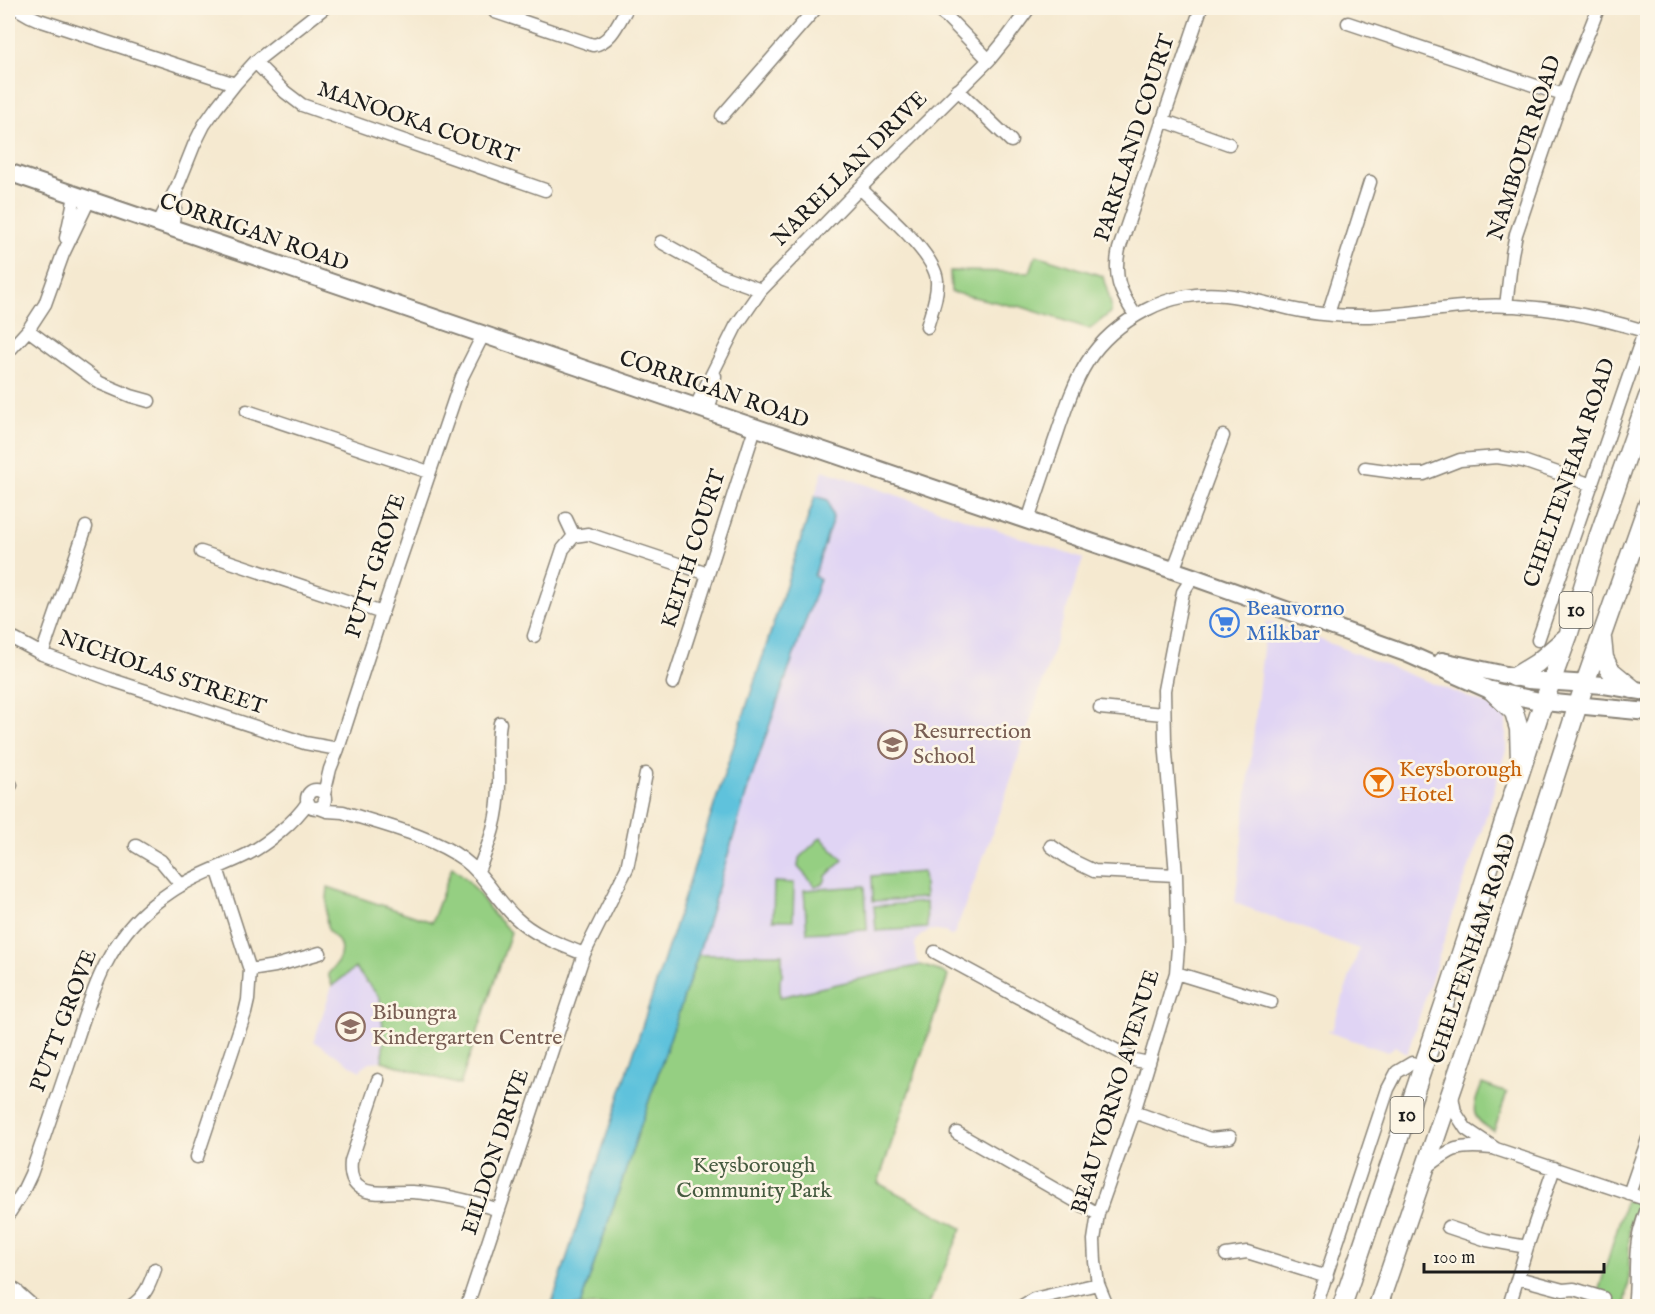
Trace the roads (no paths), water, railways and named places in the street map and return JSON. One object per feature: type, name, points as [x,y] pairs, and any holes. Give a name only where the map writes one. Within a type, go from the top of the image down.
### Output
[{"type":"main road","name":"CORRIGAN ROAD","points":[[8,172],[1173,570],[1406,653],[1492,691],[1578,707],[1647,712]]},
{"type":"main road","name":"CHELTENHAM ROAD","points":[[1342,1306],[1647,397]]},
{"type":"main road","name":"CHELTENHAM ROAD","points":[[1378,1306],[1585,683],[1647,504]]},
{"type":"main road","points":[[1514,677],[1537,663],[1568,636]]},
{"type":"main road","points":[[1602,637],[1604,658],[1610,670],[1640,690]]},
{"type":"main road","name":"CORRIGAN ROAD","points":[[1406,653],[1528,680],[1585,683],[1640,690]]},
{"type":"main road","points":[[1492,691],[1514,712],[1519,729],[1520,773]]},
{"type":"street","points":[[16,8],[39,20],[235,84]]},
{"type":"street","points":[[165,226],[187,161],[204,125],[255,62],[324,8]]},
{"type":"street","points":[[495,12],[599,45],[606,40],[627,8]]},
{"type":"street","points":[[722,116],[816,8]]},
{"type":"street","points":[[934,8],[948,18],[988,60]]},
{"type":"street","name":"NARELLAN DRIVE","points":[[702,410],[702,393],[732,333],[761,290],[988,60],[1029,8]]},
{"type":"street","name":"PARKLAND COURT","points":[[1135,315],[1117,281],[1117,260],[1125,228],[1201,8]]},
{"type":"street","name":"NAMBOUR ROAD","points":[[1506,306],[1516,234],[1563,95],[1598,8]]},
{"type":"street","points":[[1348,23],[1563,95]]},
{"type":"street","name":"MANOOKA COURT","points":[[255,62],[285,92],[302,105],[545,190]]},
{"type":"street","points":[[958,90],[1011,141]]},
{"type":"street","points":[[1162,120],[1229,144]]},
{"type":"street","points":[[1328,314],[1370,182]]},
{"type":"street","points":[[860,188],[917,244],[933,265],[937,288],[927,327]]},
{"type":"street","points":[[8,352],[28,330],[45,304],[82,198]]},
{"type":"street","points":[[661,242],[722,276],[761,290]]},
{"type":"street","points":[[722,276],[752,302]]},
{"type":"street","points":[[1028,521],[1078,375],[1110,333],[1135,315],[1168,300],[1206,294],[1242,297],[1285,308],[1328,314],[1380,316],[1474,306],[1529,306],[1574,312],[1646,328]]},
{"type":"street","name":"CHELTENHAM ROAD","points":[[1538,640],[1646,328]]},
{"type":"street","points":[[28,330],[100,383],[149,401]]},
{"type":"street","name":"PUTT GROVE","points":[[8,1215],[31,1174],[88,1004],[104,965],[114,949],[137,920],[152,906],[181,885],[247,854],[266,842],[294,820],[309,813],[318,801],[477,333]]},
{"type":"street","points":[[247,411],[429,472]]},
{"type":"street","name":"KEITH COURT","points":[[673,683],[755,428]]},
{"type":"street","points":[[1173,570],[1223,436]]},
{"type":"street","points":[[1365,468],[1424,474],[1460,460],[1497,457],[1523,461],[1592,485]]},
{"type":"street","points":[[566,519],[574,536]]},
{"type":"street","points":[[42,654],[86,527]]},
{"type":"street","points":[[534,636],[563,549],[574,536],[588,534],[708,574]]},
{"type":"street","points":[[201,552],[382,613]]},
{"type":"street","name":"BEAU VORNO AVENUE","points":[[1107,1306],[1098,1284],[1094,1240],[1098,1214],[1134,1112],[1176,973],[1178,947],[1176,875],[1163,714],[1164,690],[1183,592],[1193,577]]},
{"type":"street","name":"NICHOLAS STREET","points":[[8,636],[42,654],[116,681],[305,743],[334,759]]},
{"type":"street","points":[[1100,708],[1163,714]]},
{"type":"street","points":[[478,871],[490,842],[498,806],[497,747],[500,723]]},
{"type":"street","name":"EILDON DRIVE","points":[[467,1306],[584,954],[627,868],[645,774]]},
{"type":"street","points":[[318,801],[343,812],[442,846],[478,871],[514,916],[526,926],[537,934],[584,954]]},
{"type":"street","points":[[136,846],[161,861],[181,885]]},
{"type":"street","points":[[1051,846],[1071,860],[1094,871],[1176,875]]},
{"type":"street","points":[[197,1156],[248,1000],[250,970],[217,868]]},
{"type":"street","points":[[935,952],[1134,1060],[1149,1063]]},
{"type":"street","points":[[250,970],[276,966],[320,953]]},
{"type":"street","points":[[1176,973],[1271,1002]]},
{"type":"street","name":"CHELTENHAM ROAD","points":[[1316,1306],[1388,1089],[1398,1070],[1412,1063],[1423,1066]]},
{"type":"street","points":[[378,1080],[351,1161],[351,1173],[357,1187],[371,1192],[412,1192],[437,1195],[499,1210]]},
{"type":"street","points":[[1451,1091],[1459,1121],[1476,1137],[1496,1149]]},
{"type":"street","points":[[1134,1112],[1210,1139],[1230,1137]]},
{"type":"street","points":[[957,1133],[1098,1214]]},
{"type":"street","points":[[1629,1194],[1647,1139]]},
{"type":"street","points":[[1425,1169],[1445,1154],[1460,1147],[1496,1149],[1647,1200]]},
{"type":"street","points":[[1509,1306],[1554,1168]]},
{"type":"street","points":[[1634,1306],[1638,1240],[1647,1206]]},
{"type":"street","points":[[1448,1227],[1487,1240],[1527,1247]]},
{"type":"street","points":[[1227,1255],[1247,1252],[1327,1277]]},
{"type":"street","points":[[131,1306],[144,1295],[155,1269]]},
{"type":"street","points":[[1518,1278],[1563,1290],[1575,1289],[1603,1298]]},
{"type":"street","points":[[1022,1306],[1034,1299],[1098,1284]]},
{"type":"street","points":[[8,1302],[12,1288],[33,1306]]},
{"type":"water","points":[[815,496],[828,500],[833,518],[814,576],[820,579],[748,788],[698,955],[580,1306],[551,1306]]},
{"type":"place","name":"Beauvorno Milkbar","points":[[1225,622]]},
{"type":"place","name":"Resurrection School","points":[[892,745]]},
{"type":"place","name":"Keysborough Hotel","points":[[1378,783]]},
{"type":"place","name":"Bibungra Kindergarten Centre","points":[[351,1026]]},
{"type":"park label","name":"Keysborough Community Park","points":[[754,1178]]}]
